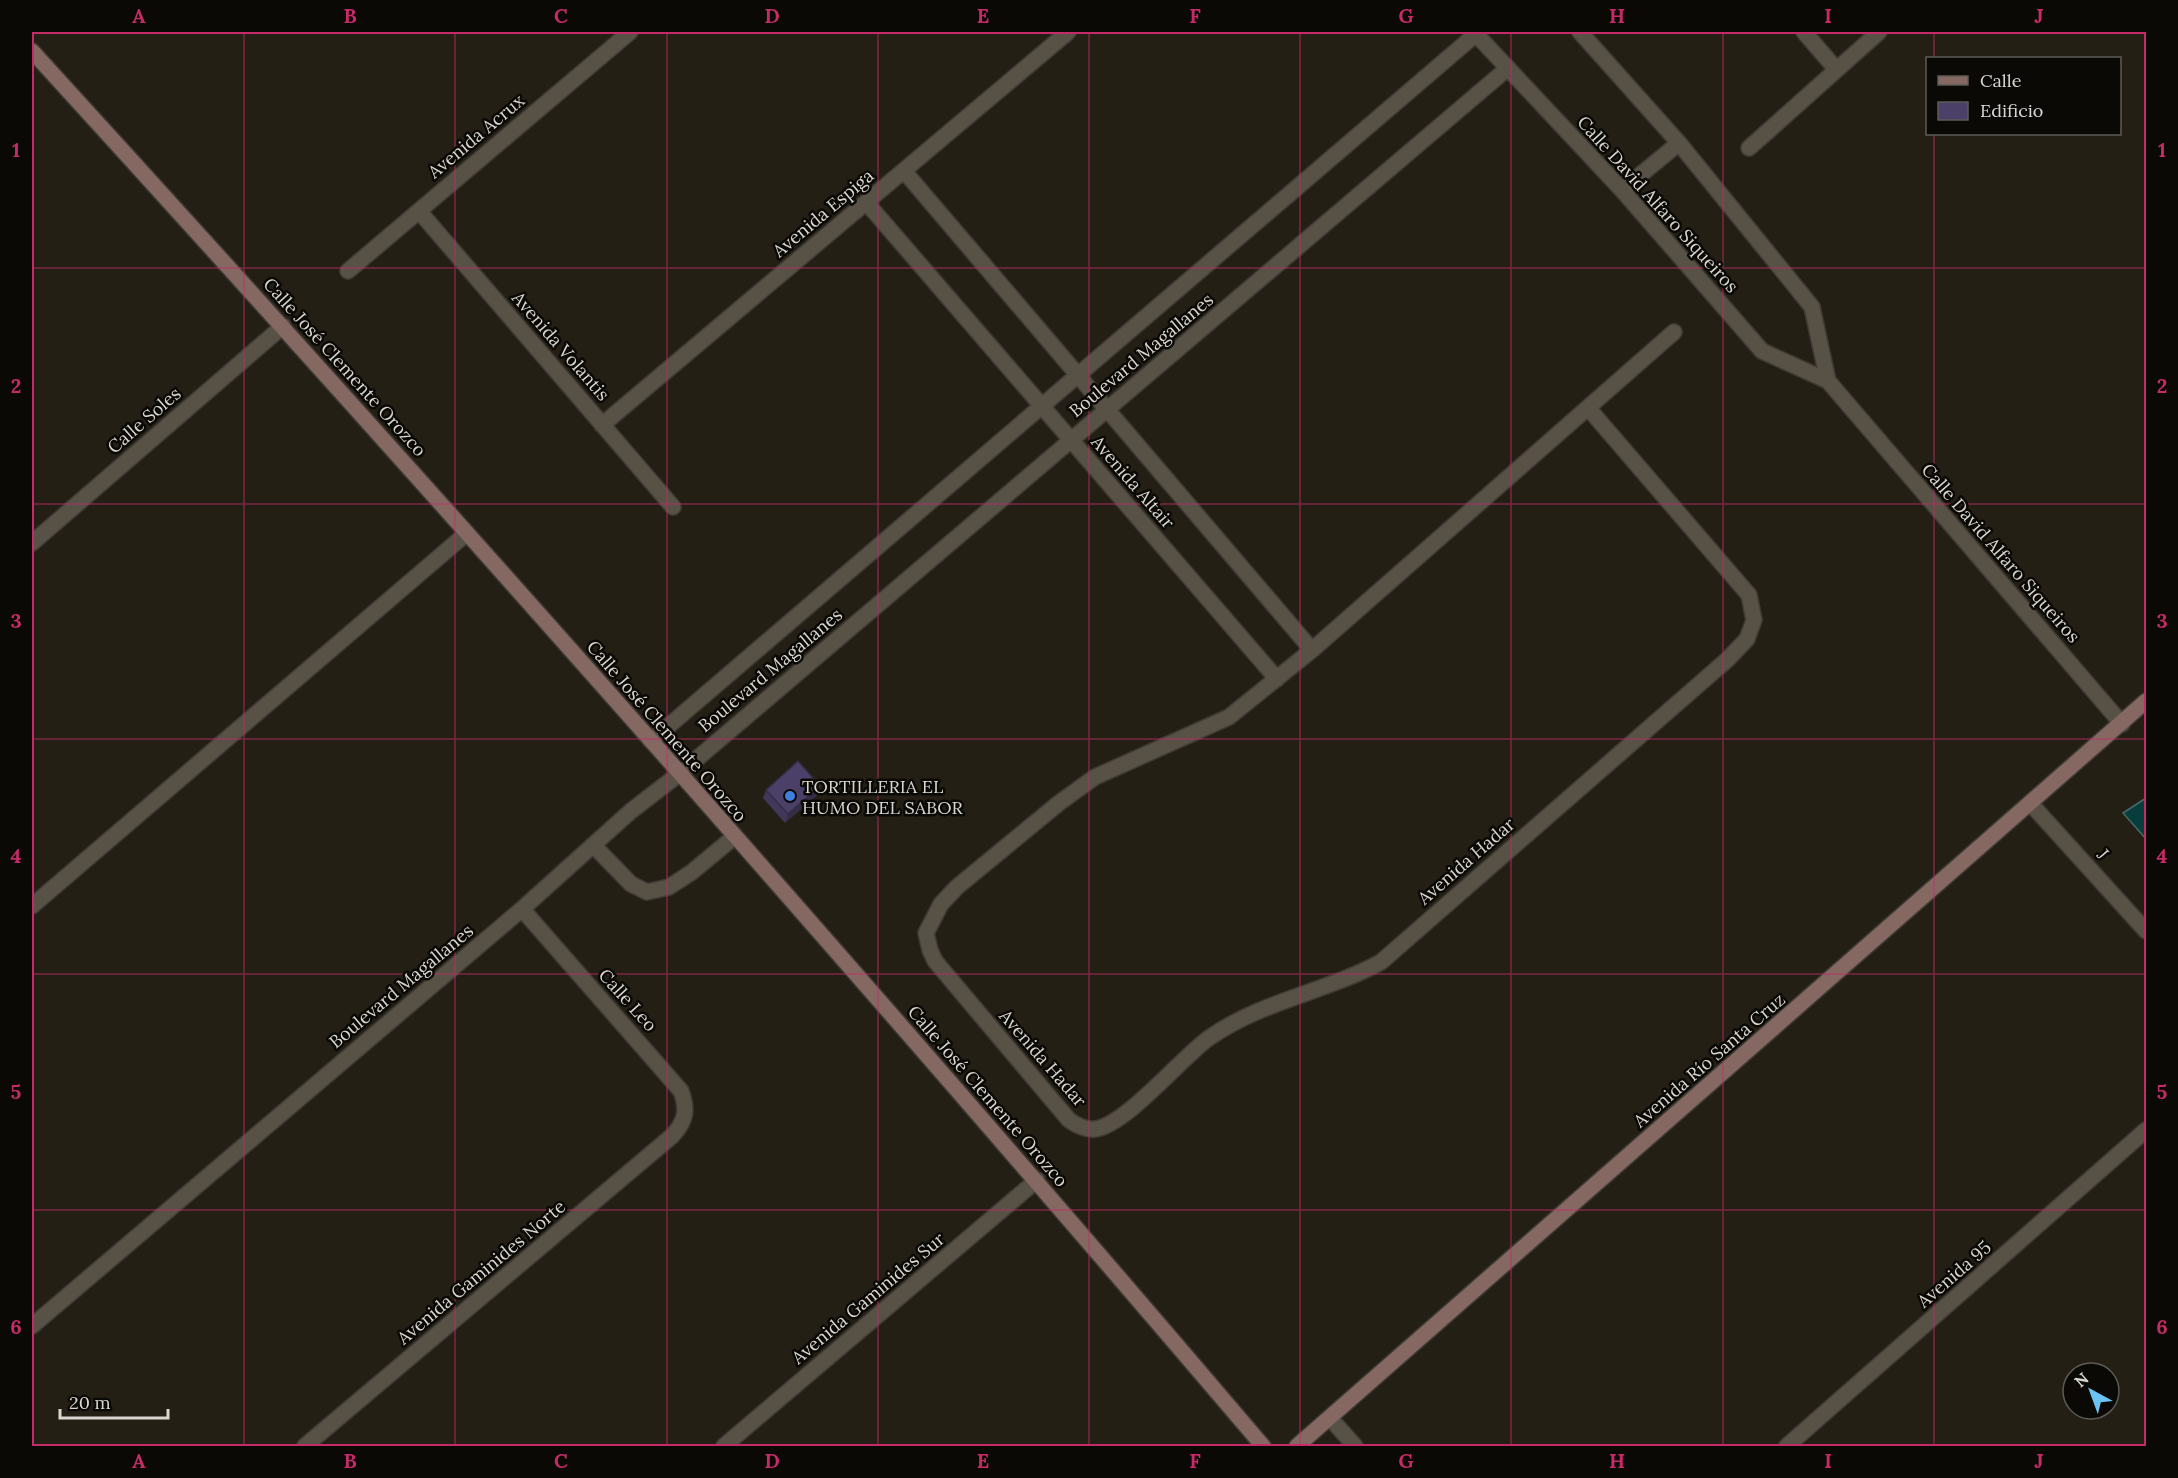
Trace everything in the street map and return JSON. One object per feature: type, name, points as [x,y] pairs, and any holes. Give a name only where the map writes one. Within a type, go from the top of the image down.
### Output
[{"type":"street","name":"Avenida Acrux","points":[[348,271],[630,32]]},
{"type":"street","name":"Avenida Espiga","points":[[602,425],[1068,32]]},
{"type":"street","name":"Calle David Alfaro Siqueiros","points":[[1580,32],[1679,143],[1812,307],[1828,381]]},
{"type":"street","points":[[1804,32],[1836,69]]},
{"type":"street","points":[[1749,148],[1879,32]]},
{"type":"street","name":"Calle David Alfaro Siqueiros","points":[[1475,33],[1622,190],[1762,351],[1828,381],[2122,724]]},
{"type":"street","name":"Boulevard Magallanes","points":[[651,741],[1475,33]]},
{"type":"street","name":"Calle José Clemente Orozco","points":[[32,51],[283,326],[651,741],[1037,1180],[1263,1446]]},
{"type":"street","name":"Boulevard Magallanes","points":[[32,1326],[522,909],[631,811],[679,774],[1508,68]]},
{"type":"street","points":[[1622,190],[1679,143]]},
{"type":"street","name":"Avenida Altair","points":[[904,171],[1312,650]]},
{"type":"street","name":"Avenida Altair","points":[[866,202],[1277,679]]},
{"type":"street","name":"Avenida Volantis","points":[[419,211],[673,507]]},
{"type":"street","name":"Calle Soles","points":[[32,543],[283,326]]},
{"type":"street","name":"Avenida Hadar","points":[[1589,409],[1749,595],[1754,620],[1747,639],[1728,659],[1381,962],[1354,976],[1248,1014],[1209,1038],[1121,1116],[1094,1129],[1078,1126],[1069,1120],[935,961],[926,933],[941,904],[957,887],[1059,803],[1095,777],[1229,717],[1312,650],[1674,332]]},
{"type":"street","points":[[32,906],[466,533]]},
{"type":"street","name":"Avenida Río Santa Cruz","points":[[1297,1446],[2146,701]]},
{"type":"street","name":"J","points":[[2031,804],[2146,931]]},
{"type":"street","points":[[593,845],[631,884],[647,892],[669,887],[692,872],[734,837]]},
{"type":"street","name":"Calle Leo","points":[[522,909],[681,1091],[686,1115],[682,1125]]},
{"type":"street","name":"Avenida Gaminides Norte","points":[[305,1446],[672,1136],[682,1125]]},
{"type":"street","name":"Avenida 95","points":[[1787,1446],[2146,1130]]},
{"type":"street","name":"Avenida Gaminides Sur","points":[[724,1446],[1037,1180]]},
{"type":"street","points":[[1330,1418],[1355,1446]]},
{"type":"water","points":[[2146,798],[2146,839],[2123,813]]},
{"type":"building","name":"TORTILLERIA EL HUMO DEL SABOR","points":[[798,761],[820,786],[788,814],[766,790]]},
{"type":"place","name":"TORTILLERIA EL HUMO DEL SABOR","points":[[790,796]]}]
